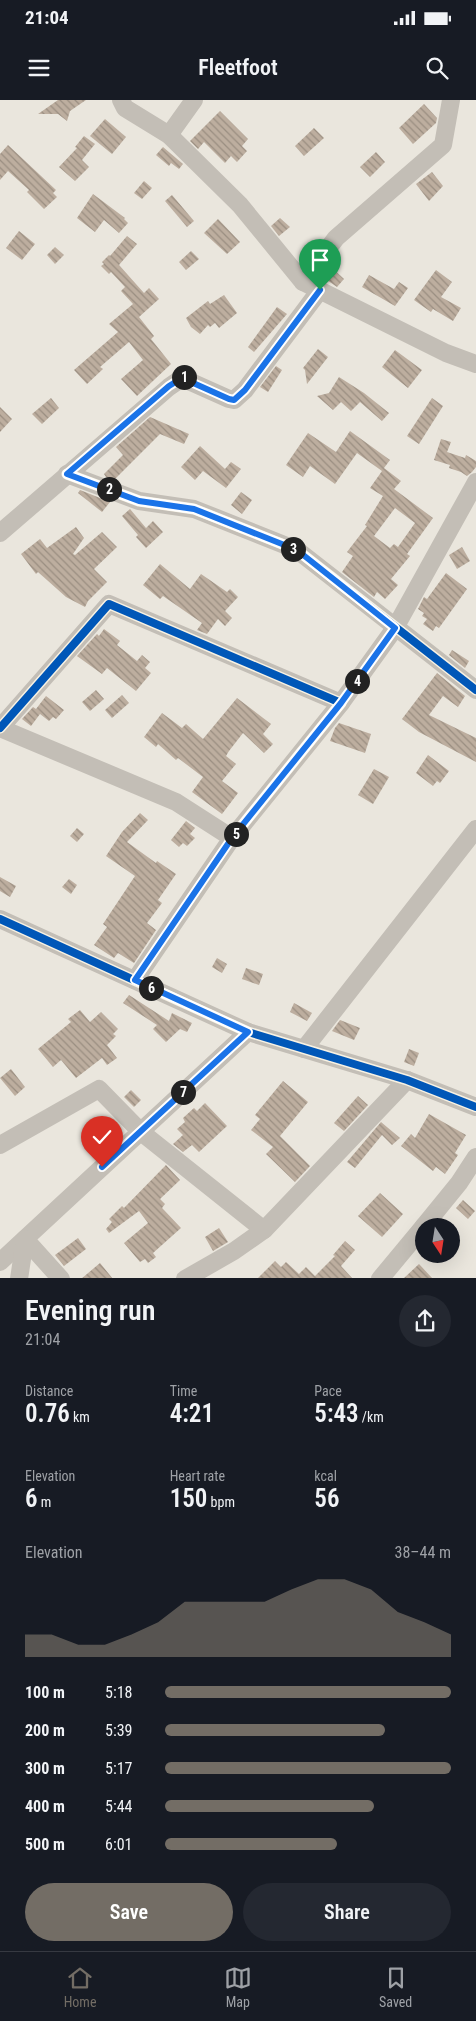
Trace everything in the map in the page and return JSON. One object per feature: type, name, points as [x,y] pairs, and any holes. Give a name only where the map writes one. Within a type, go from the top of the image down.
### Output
[{"type":"street","points":[[120,100],[125,108],[169,135],[240,205],[303,282],[446,353],[476,364]]},
{"type":"street","points":[[169,135],[194,100]]},
{"type":"street","points":[[303,282],[336,238],[443,145],[451,100]]},
{"type":"street","points":[[0,533],[169,386],[182,378],[234,400],[245,390],[320,290]]},
{"type":"street","points":[[67,474],[139,501],[194,509],[297,550],[476,690]]},
{"type":"street","points":[[135,980],[232,838],[341,703],[395,628],[476,482]]},
{"type":"street","points":[[232,838],[176,802],[0,728],[109,604],[341,703]]},
{"type":"street","points":[[304,1049],[476,829]]},
{"type":"street","points":[[3,924],[135,980],[248,1032],[407,1080],[475,1105]]},
{"type":"street","points":[[0,1262],[248,1032]]},
{"type":"street","points":[[185,1278],[234,1251],[264,1230],[407,1080]]},
{"type":"street","points":[[0,1145],[99,1089],[141,1132],[264,1230]]},
{"type":"street","points":[[431,1218],[459,1183],[476,1157]]},
{"type":"street","points":[[380,1278],[415,1237]]},
{"type":"street","points":[[19,1278],[25,1239]]},
{"type":"street","points":[[25,1239],[61,1278]]},
{"type":"building","points":[[58,100],[86,100],[70,111],[67,121],[58,114],[38,114]]},
{"type":"building","points":[[424,104],[437,118],[436,123],[413,144],[399,128]]},
{"type":"building","points":[[220,111],[248,139],[242,146],[247,151],[237,162],[231,156],[225,163],[204,142],[198,149],[190,141]]},
{"type":"building","points":[[105,119],[126,137],[112,154],[90,136]]},
{"type":"building","points":[[314,128],[324,138],[304,156],[295,146]]},
{"type":"building","points":[[84,136],[95,144],[82,160],[89,167],[75,181],[59,167],[77,148],[75,147]]},
{"type":"building","points":[[8,145],[56,190],[53,193],[57,197],[44,209],[27,192],[29,190],[8,171],[0,180],[0,154]]},
{"type":"building","points":[[163,147],[183,164],[179,169],[171,163],[169,166],[156,155]]},
{"type":"building","points":[[376,152],[385,162],[370,177],[360,167]]},
{"type":"building","points":[[432,172],[443,186],[429,201],[416,184]]},
{"type":"building","points":[[144,181],[152,188],[142,199],[134,193]]},
{"type":"building","points":[[93,194],[125,218],[128,223],[119,233],[104,220],[95,232],[77,218]]},
{"type":"building","points":[[172,195],[194,221],[187,227],[165,201]]},
{"type":"building","points":[[280,218],[290,227],[279,236],[271,226]]},
{"type":"building","points":[[218,219],[240,242],[227,254],[204,233]]},
{"type":"building","points":[[19,231],[35,244],[22,260],[6,248]]},
{"type":"building","points":[[127,236],[137,244],[119,265],[144,293],[149,288],[159,299],[139,317],[154,336],[151,339],[171,364],[137,396],[121,379],[143,360],[129,342],[100,367],[103,369],[87,384],[74,370],[118,332],[109,324],[133,304],[121,291],[125,287],[111,272],[109,274],[101,266],[104,264],[102,262],[110,256]]},
{"type":"building","points":[[55,247],[64,255],[55,264],[47,255]]},
{"type":"building","points":[[191,251],[199,259],[186,270],[179,262]]},
{"type":"building","points":[[329,265],[344,279],[337,287],[321,276]]},
{"type":"building","points":[[436,270],[452,282],[441,297],[461,308],[453,321],[433,309],[431,312],[414,300]]},
{"type":"building","points":[[369,275],[394,289],[399,282],[408,288],[395,306],[362,287]]},
{"type":"building","points":[[224,295],[237,313],[219,328],[215,323],[210,327],[208,325],[200,334],[191,327],[186,318],[208,301],[210,304]]},
{"type":"building","points":[[277,307],[287,314],[254,352],[248,347]]},
{"type":"building","points":[[318,349],[328,357],[307,384],[303,368]]},
{"type":"building","points":[[395,350],[422,370],[408,388],[382,367]]},
{"type":"building","points":[[276,366],[282,370],[268,392],[260,387]]},
{"type":"building","points":[[339,377],[364,393],[389,413],[382,421],[360,402],[351,411],[341,402],[333,410],[317,396],[329,393]]},
{"type":"building","points":[[51,398],[59,408],[42,424],[32,414]]},
{"type":"building","points":[[432,398],[443,406],[419,444],[407,436]]},
{"type":"building","points":[[0,407],[12,419],[0,432]]},
{"type":"building","points":[[150,417],[189,434],[184,444],[160,434],[114,480],[106,477],[104,474],[123,455],[116,447]]},
{"type":"building","points":[[350,431],[390,460],[384,468],[401,481],[394,489],[433,518],[407,554],[410,556],[391,579],[398,585],[385,599],[377,592],[374,597],[342,572],[353,556],[347,552],[367,526],[365,525],[383,496],[370,488],[382,471],[357,453],[335,484],[310,466],[303,477],[286,465],[308,433],[336,452]],"holes":[[[395,508],[415,523],[398,547],[394,544],[390,548],[374,536]]]},
{"type":"building","points":[[441,439],[451,442],[447,452],[465,458],[466,455],[476,461],[476,467],[472,472],[467,476],[449,468],[450,465],[434,460]]},
{"type":"building","points":[[200,446],[225,469],[231,462],[241,469],[226,488],[203,471],[195,480],[181,467]]},
{"type":"building","points":[[80,490],[110,502],[102,512],[78,493]]},
{"type":"building","points":[[241,492],[252,500],[242,514],[231,505]]},
{"type":"building","points":[[130,509],[146,528],[153,521],[163,532],[146,548],[122,516]]},
{"type":"building","points":[[76,527],[84,538],[73,554],[75,555],[102,532],[117,547],[94,569],[107,582],[88,601],[85,607],[66,597],[38,572],[36,574],[21,554],[40,539],[47,548]]},
{"type":"building","points":[[462,547],[470,561],[457,569],[449,555]]},
{"type":"building","points":[[160,564],[190,589],[201,574],[227,592],[230,589],[238,597],[225,611],[232,618],[225,626],[218,619],[207,634],[197,630],[202,623],[163,596],[160,599],[143,585]]},
{"type":"building","points":[[446,573],[467,589],[439,628],[436,626],[433,631],[423,624],[427,619],[422,616],[424,613],[418,609],[424,597],[427,599]]},
{"type":"building","points":[[104,629],[120,641],[117,645],[137,661],[142,655],[150,662],[145,668],[151,673],[136,691],[107,668],[102,674],[77,656]]},
{"type":"building","points":[[452,650],[469,661],[465,668],[449,655]]},
{"type":"building","points":[[437,673],[465,696],[458,707],[443,696],[429,715],[476,738],[476,762],[419,732],[402,719]]},
{"type":"building","points":[[96,690],[104,699],[90,711],[82,702]]},
{"type":"building","points":[[122,695],[129,703],[112,718],[105,710]]},
{"type":"building","points":[[46,696],[64,710],[56,719],[53,717],[49,721],[40,714],[31,726],[22,719],[33,707],[36,709]]},
{"type":"building","points":[[237,698],[271,724],[263,734],[273,744],[264,753],[243,733],[229,751],[226,756],[236,764],[222,781],[238,793],[222,814],[192,792],[203,777],[178,758],[176,760],[158,744],[156,747],[144,737],[162,713],[182,728],[186,724],[203,739]]},
{"type":"building","points":[[339,723],[371,734],[365,753],[330,741]]},
{"type":"building","points":[[428,755],[449,771],[440,783],[437,781],[433,786],[416,773]]},
{"type":"building","points":[[374,769],[389,777],[373,804],[358,795]]},
{"type":"building","points":[[140,813],[148,820],[127,842],[156,863],[157,861],[176,874],[158,900],[162,903],[147,923],[156,930],[134,963],[118,953],[114,958],[94,945],[107,927],[103,924],[135,876],[106,856],[122,832]]},
{"type":"building","points":[[186,821],[195,828],[190,834],[195,838],[187,846],[183,843],[179,847],[171,840]]},
{"type":"building","points":[[77,828],[84,834],[77,842],[70,836]]},
{"type":"building","points":[[0,877],[16,886],[10,897],[0,891]]},
{"type":"building","points":[[69,879],[77,885],[71,894],[62,887]]},
{"type":"building","points":[[217,958],[227,964],[222,973],[212,967]]},
{"type":"building","points":[[246,968],[263,974],[259,985],[242,979]]},
{"type":"building","points":[[129,995],[169,1021],[172,1013],[192,1023],[187,1032],[180,1029],[166,1042],[153,1029],[157,1025],[123,1003]]},
{"type":"building","points":[[294,1003],[312,1013],[307,1021],[290,1012]]},
{"type":"building","points":[[80,1010],[90,1022],[101,1012],[118,1029],[113,1034],[116,1036],[107,1045],[117,1058],[107,1065],[102,1058],[76,1078],[61,1060],[53,1067],[38,1049],[71,1022],[68,1019]]},
{"type":"building","points":[[340,1020],[360,1028],[354,1040],[332,1031]]},
{"type":"building","points":[[409,1049],[419,1053],[414,1066],[404,1062]]},
{"type":"building","points":[[11,1069],[25,1087],[15,1096],[0,1078]]},
{"type":"building","points":[[283,1081],[308,1102],[280,1136],[310,1166],[295,1182],[266,1154],[273,1147],[251,1130],[260,1119],[255,1115]]},
{"type":"building","points":[[131,1090],[141,1100],[134,1107],[124,1097]]},
{"type":"building","points":[[358,1096],[368,1105],[344,1131],[334,1123]]},
{"type":"building","points":[[205,1103],[227,1126],[199,1152],[192,1145],[183,1152],[173,1144],[183,1135],[177,1129],[185,1122],[183,1118],[194,1108],[197,1111]]},
{"type":"building","points":[[429,1114],[466,1135],[455,1153],[458,1155],[445,1174],[436,1167],[433,1171],[401,1146],[411,1134],[415,1138]]},
{"type":"building","points":[[381,1122],[400,1138],[392,1145],[382,1135],[355,1168],[347,1162]]},
{"type":"building","points":[[166,1165],[180,1180],[160,1199],[165,1204],[162,1208],[181,1228],[153,1253],[156,1257],[148,1263],[145,1259],[140,1262],[124,1243],[148,1223],[139,1211],[109,1233],[106,1229],[112,1222],[109,1219],[122,1206],[124,1208]]},
{"type":"building","points":[[380,1193],[403,1214],[382,1237],[358,1216]]},
{"type":"building","points":[[463,1200],[475,1211],[468,1219],[456,1208]]},
{"type":"building","points":[[219,1228],[228,1242],[213,1251],[205,1237]]},
{"type":"building","points":[[78,1238],[86,1249],[64,1266],[55,1255]]},
{"type":"building","points":[[345,1241],[355,1250],[341,1266],[352,1278],[258,1278],[275,1261],[281,1267],[286,1262],[299,1274],[306,1267],[315,1276],[335,1256],[333,1255]]},
{"type":"building","points":[[100,1263],[112,1278],[82,1278]]},
{"type":"building","points":[[419,1264],[432,1278],[404,1278]]},
{"type":"cycle path","points":[[67,474],[139,501],[194,509],[297,550],[476,690]]},
{"type":"cycle path","points":[[0,728],[109,604],[341,703],[232,838]]},
{"type":"cycle path","points":[[0,919],[248,1032],[407,1080],[476,1107]]},
{"type":"route","points":[[102,1167],[248,1032],[135,980],[232,838],[341,703],[395,628],[297,550],[194,509],[139,501],[67,474],[169,386],[182,378],[185,377],[234,400],[245,390],[320,290]]}]
